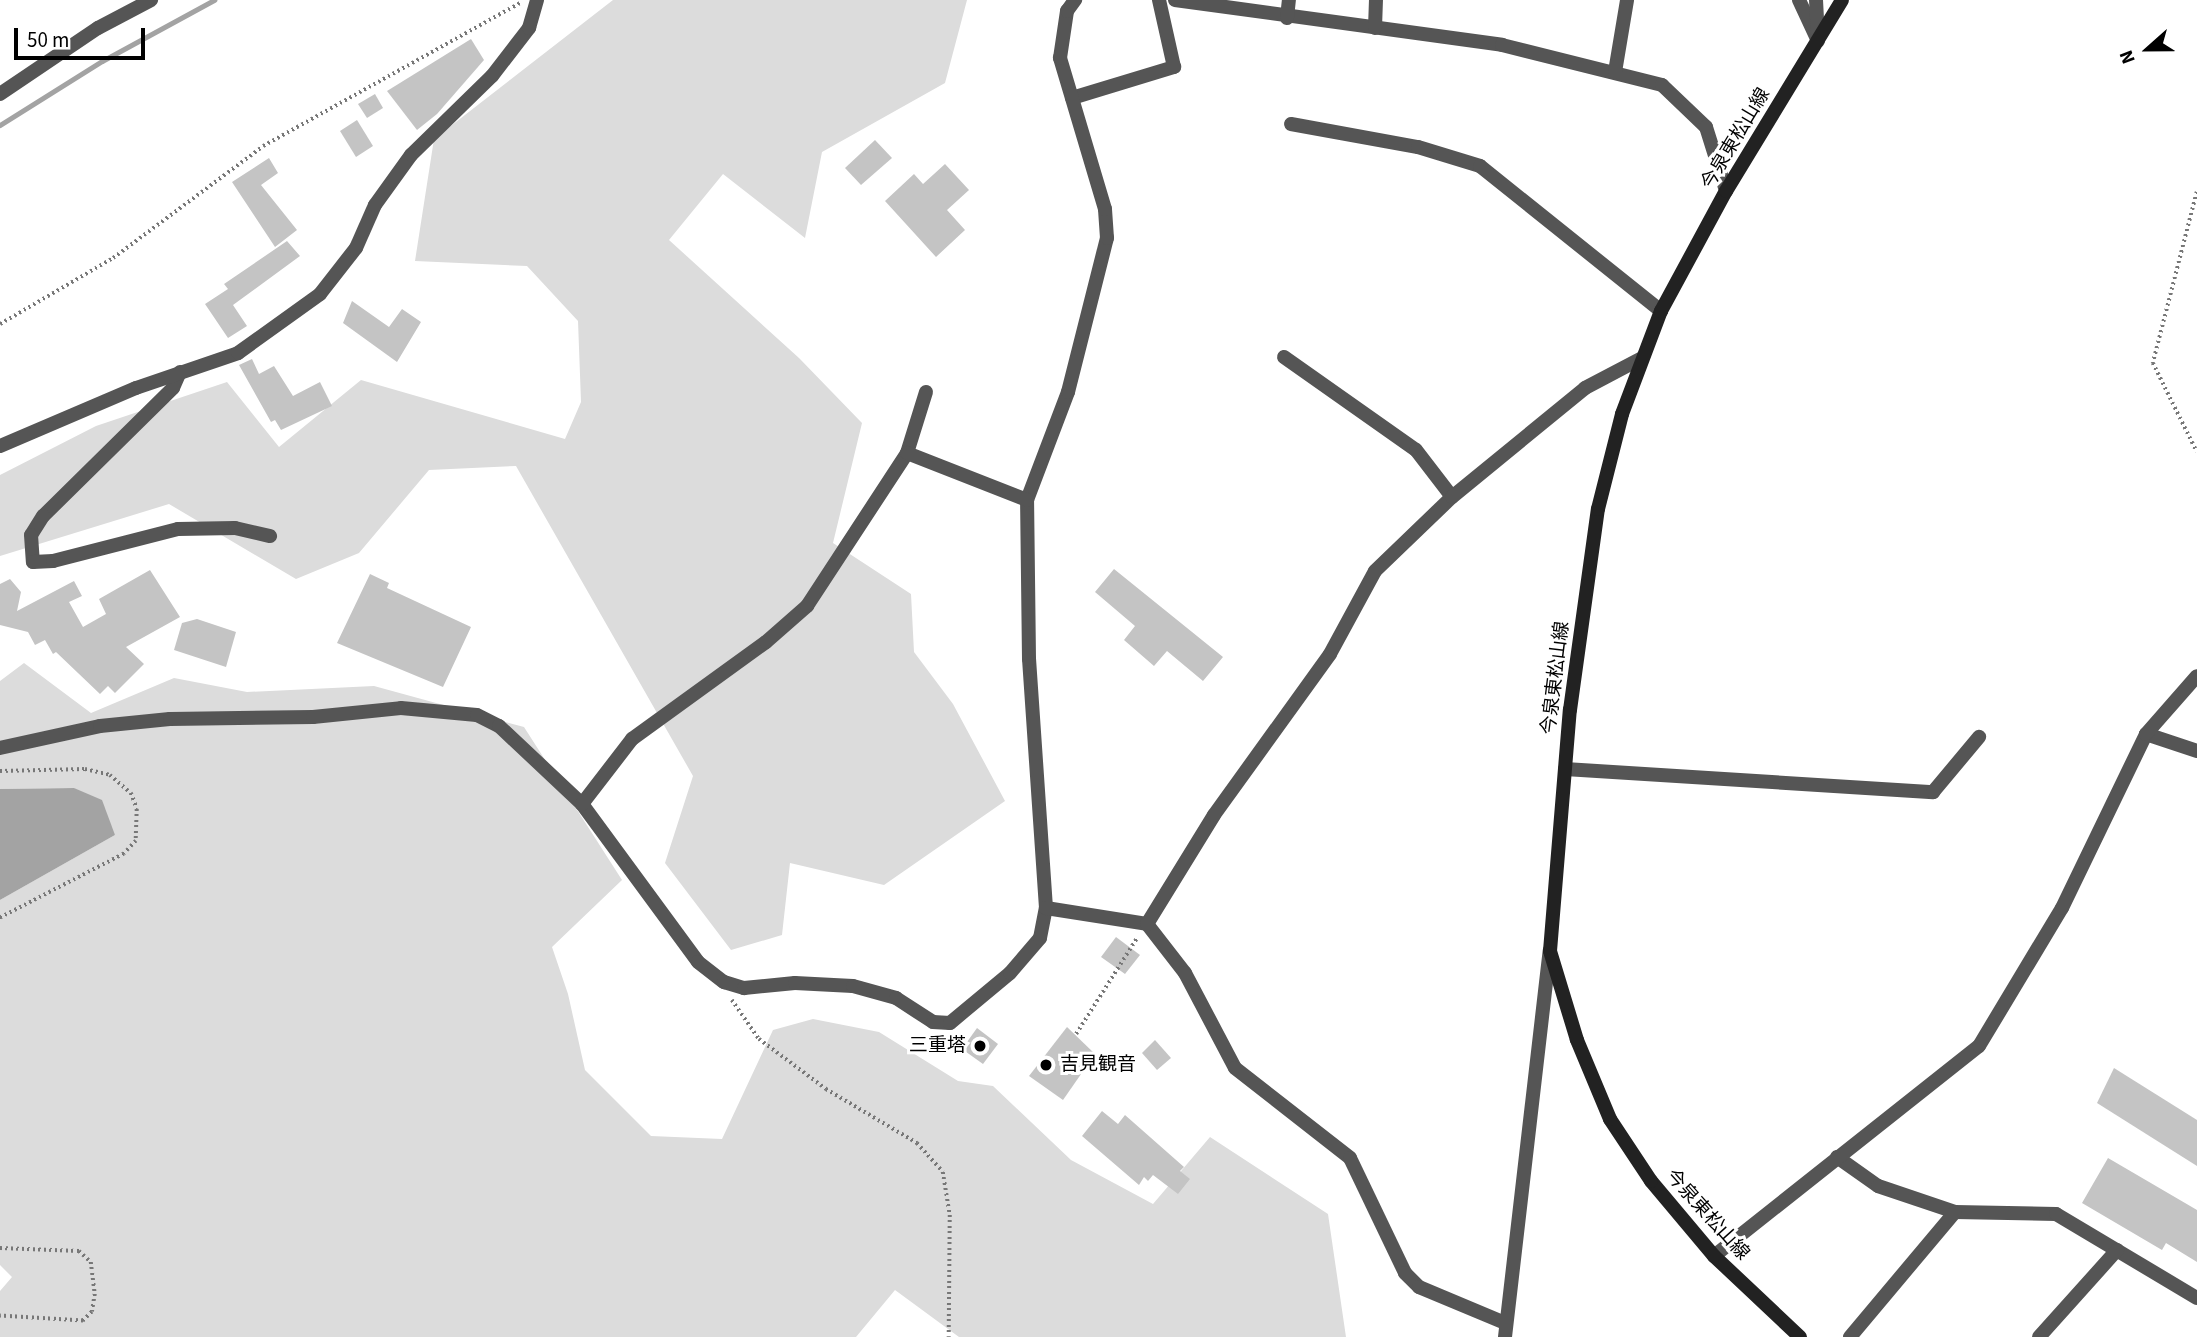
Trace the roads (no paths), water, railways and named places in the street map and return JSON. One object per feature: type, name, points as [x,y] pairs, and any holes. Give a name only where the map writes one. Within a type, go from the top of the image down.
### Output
[{"type":"main road","name":"今泉東松山線","points":[[1800,1337],[1714,1256],[1651,1181],[1610,1119],[1577,1040],[1550,950],[1565,769],[1598,509],[1640,359],[1661,311],[1726,191],[1842,0]]},
{"type":"street","points":[[0,94],[98,28],[151,0]]},
{"type":"street","points":[[0,446],[180,372],[238,353],[320,294],[356,248],[375,205],[411,155],[492,76],[529,28],[537,0]]},
{"type":"street","points":[[0,748],[100,726],[143,721],[313,718],[401,708],[453,711],[499,726],[582,804],[698,962],[714,976],[744,988],[795,983],[853,986],[896,998],[933,1022],[950,1023],[1010,974],[1040,938],[1046,908],[1028,659],[1027,500],[1068,392],[1107,238],[1105,209],[1060,58],[1067,11],[1075,0]]},
{"type":"street","points":[[1072,99],[1174,67],[1159,0]]},
{"type":"street","points":[[1175,0],[1287,18],[1502,45],[1662,85],[1706,127],[1726,191]]},
{"type":"street","points":[[1287,18],[1289,0]]},
{"type":"street","points":[[1375,29],[1377,0]]},
{"type":"street","points":[[1615,72],[1628,0]]},
{"type":"street","points":[[1799,0],[1818,41]]},
{"type":"street","points":[[1816,0],[1818,41]]},
{"type":"street","points":[[1292,124],[1418,147],[1480,166],[1661,311]]},
{"type":"street","points":[[1284,357],[1416,450],[1452,497]]},
{"type":"street","points":[[1147,924],[1214,815],[1330,654],[1375,572],[1452,497],[1585,388],[1640,359]]},
{"type":"street","points":[[180,372],[173,388],[43,516],[31,535],[33,562],[53,561],[178,529],[235,528],[270,536]]},
{"type":"street","points":[[582,804],[632,739],[766,642],[807,606],[907,453],[926,391]]},
{"type":"street","points":[[907,453],[1027,500]]},
{"type":"street","points":[[1714,1256],[1979,1045],[2062,908],[2146,734],[2197,676]]},
{"type":"street","points":[[2146,734],[2197,751]]},
{"type":"street","points":[[1565,769],[1933,792],[1979,737]]},
{"type":"street","points":[[1046,908],[1147,924],[1185,973],[1235,1068],[1350,1158],[1405,1273],[1419,1287],[1505,1330],[1550,950]]},
{"type":"street","points":[[1837,1157],[1878,1186],[1955,1212],[2056,1214],[2197,1298]]},
{"type":"street","points":[[1850,1337],[1955,1212]]},
{"type":"street","points":[[2039,1337],[2117,1250]]},
{"type":"waterway","points":[[0,125],[102,61],[214,0]]},
{"type":"place","name":"三重塔","points":[[980,1046]]},
{"type":"place","name":"吉見観音","points":[[1046,1065]]}]
